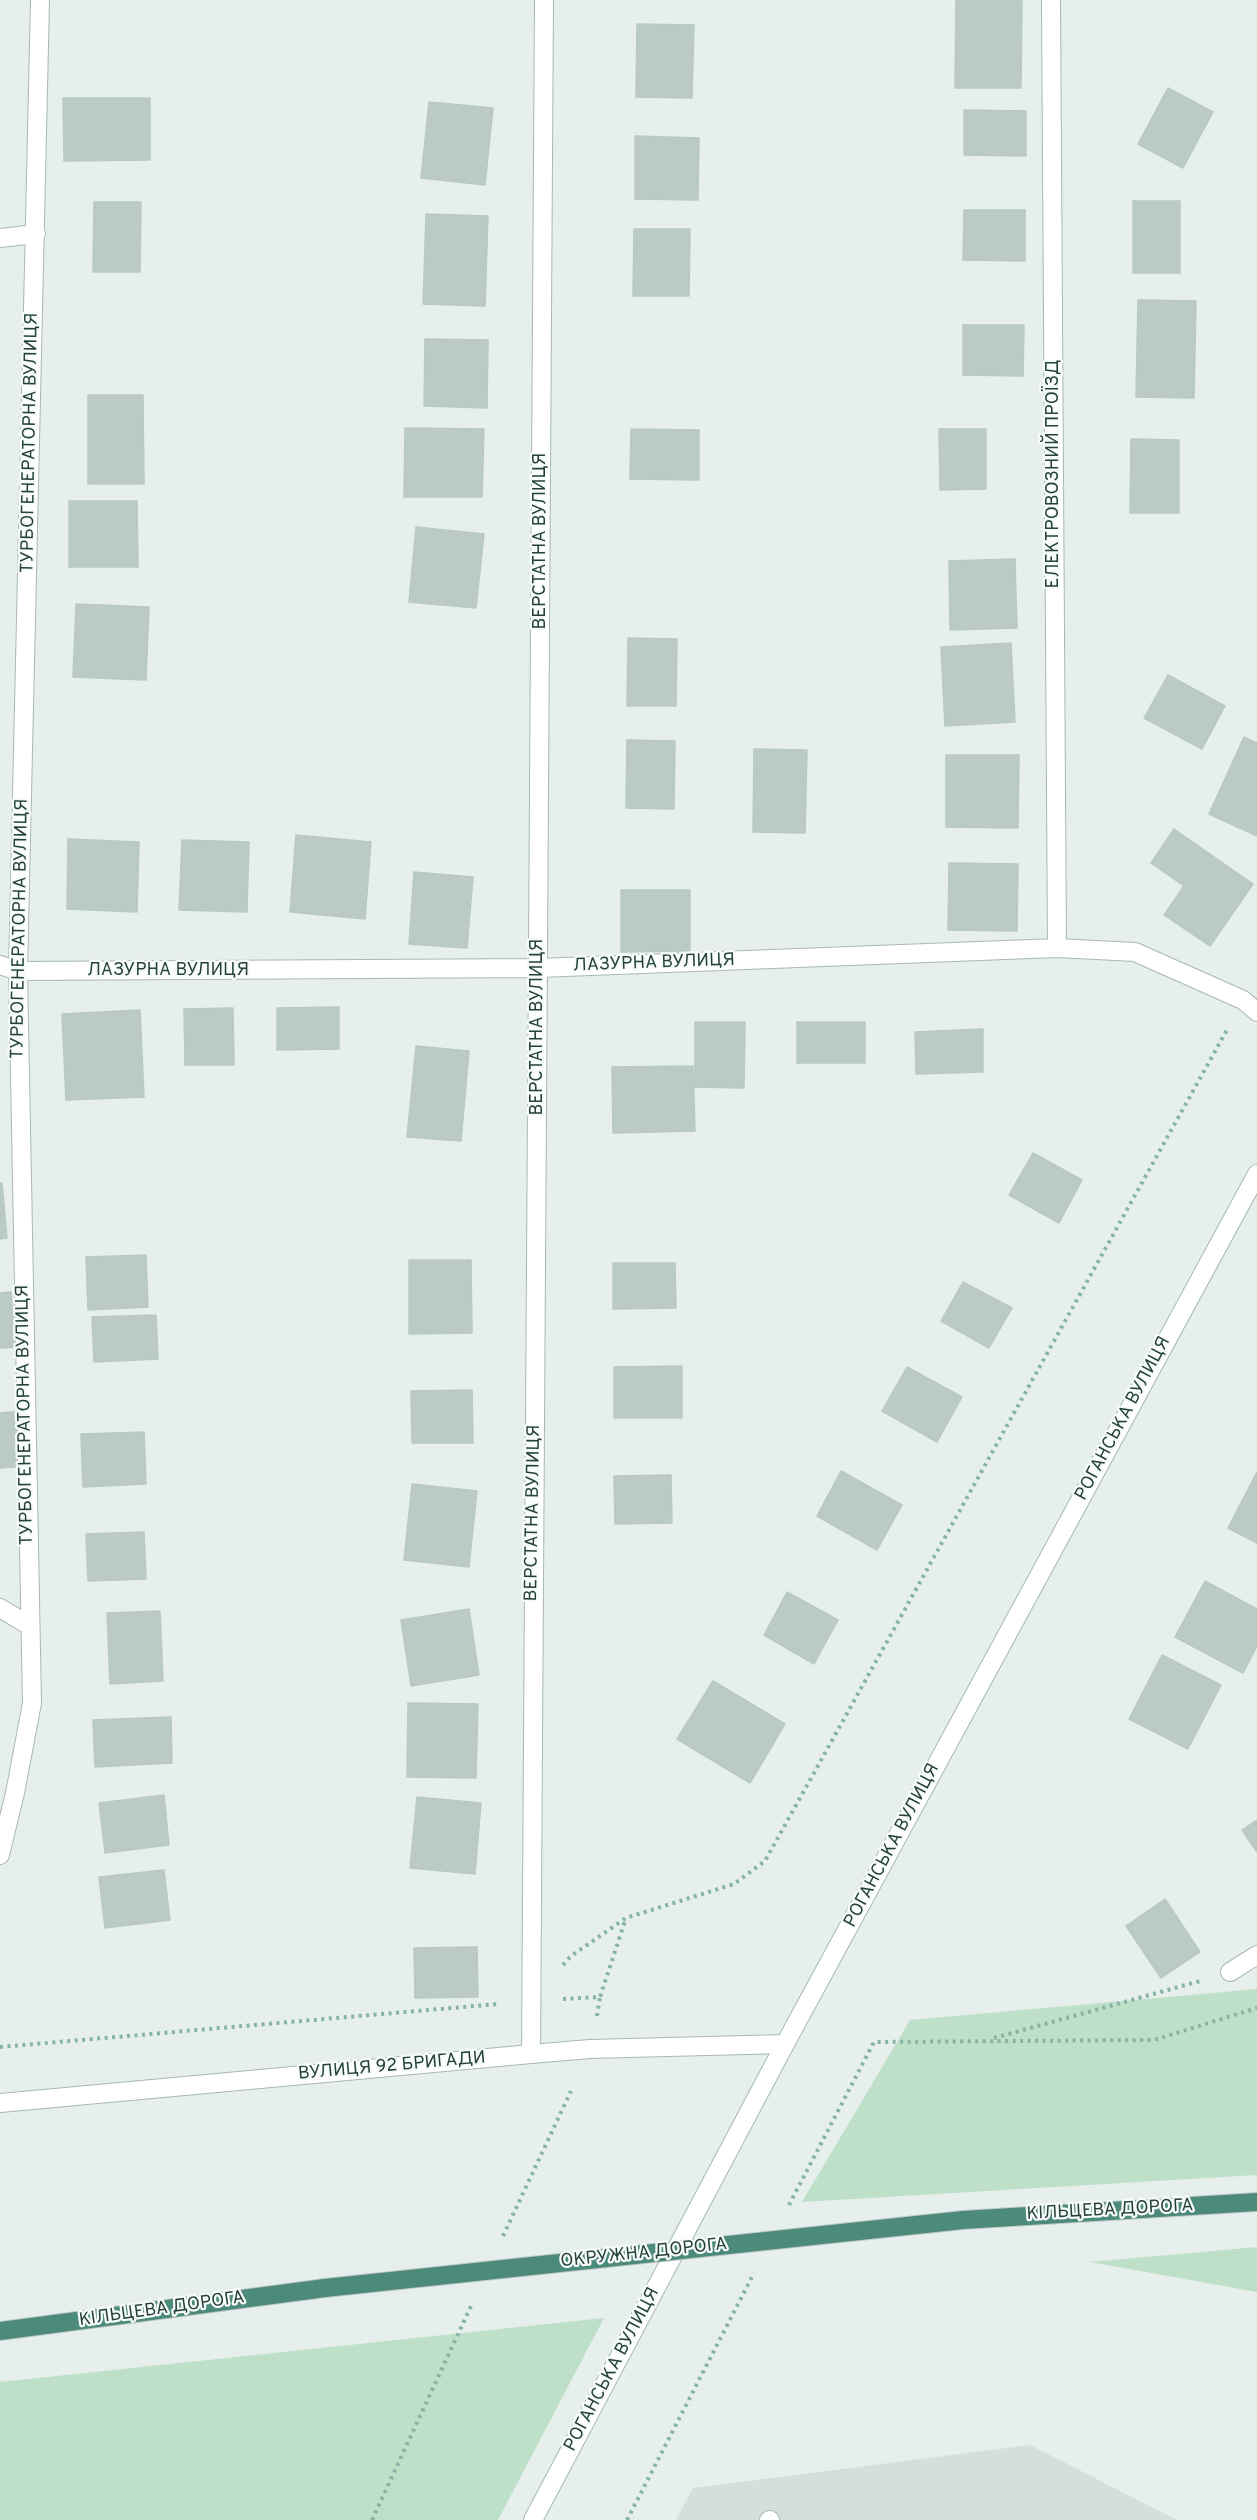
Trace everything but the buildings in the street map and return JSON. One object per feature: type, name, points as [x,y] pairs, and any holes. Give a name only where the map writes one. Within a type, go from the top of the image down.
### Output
[{"type":"highway","name":"КІЛЬЦЕВА ДОРОГА","points":[[963,2220],[1257,2202]]},
{"type":"highway","name":"ОКРУЖНА ДОРОГА","points":[[325,2288],[963,2220]]},
{"type":"highway","name":"КІЛЬЦЕВА ДОРОГА","points":[[0,2331],[325,2288]]},
{"type":"street","name":"ТУРБОГЕНЕРАТОРНА ВУЛИЦЯ","points":[[0,1855],[15,1793],[32,1703],[18,971],[40,0]]},
{"type":"street","name":"ВЕРСТАТНА ВУЛИЦЯ","points":[[531,2054],[544,0]]},
{"type":"street","name":"ЕЛЕКТРОВОЗНИЙ ПРОЇЗД","points":[[1051,0],[1057,948]]},
{"type":"street","points":[[0,238],[36,234]]},
{"type":"street","name":"ЛАЗУРНА ВУЛИЦЯ","points":[[0,965],[18,971],[539,968],[1057,948],[1135,952],[1250,1006]]},
{"type":"street","name":"РОГАНСЬКА ВУЛИЦЯ","points":[[533,2520],[785,2044],[1257,1174]]},
{"type":"street","points":[[0,1608],[30,1626]]},
{"type":"street","points":[[1230,1972],[1257,1955]]},
{"type":"street","name":"ВУЛИЦЯ 92 БРИГАДИ","points":[[0,2103],[590,2049],[785,2044]]},
{"type":"path","points":[[530,2000],[571,1956],[626,1918],[734,1884],[765,1861],[1250,1006]]},
{"type":"path","points":[[595,2023],[600,1997],[626,1918]]},
{"type":"path","points":[[987,2040],[1230,1972]]},
{"type":"path","points":[[0,2047],[530,2000],[600,1997]]},
{"type":"path","points":[[786,2212],[874,2042],[1154,2040],[1257,2008]]},
{"type":"path","points":[[627,2520],[759,2265]]},
{"type":"shaded area","points":[[1030,2445],[1177,2520],[676,2520],[693,2488]]},
{"type":"green space","points":[[1257,1989],[1257,2175],[802,2202],[910,2020]]},
{"type":"green space","points":[[1257,2247],[1257,2292],[1090,2262]]},
{"type":"green space","points":[[604,2318],[498,2520],[0,2520],[0,2382]]}]
